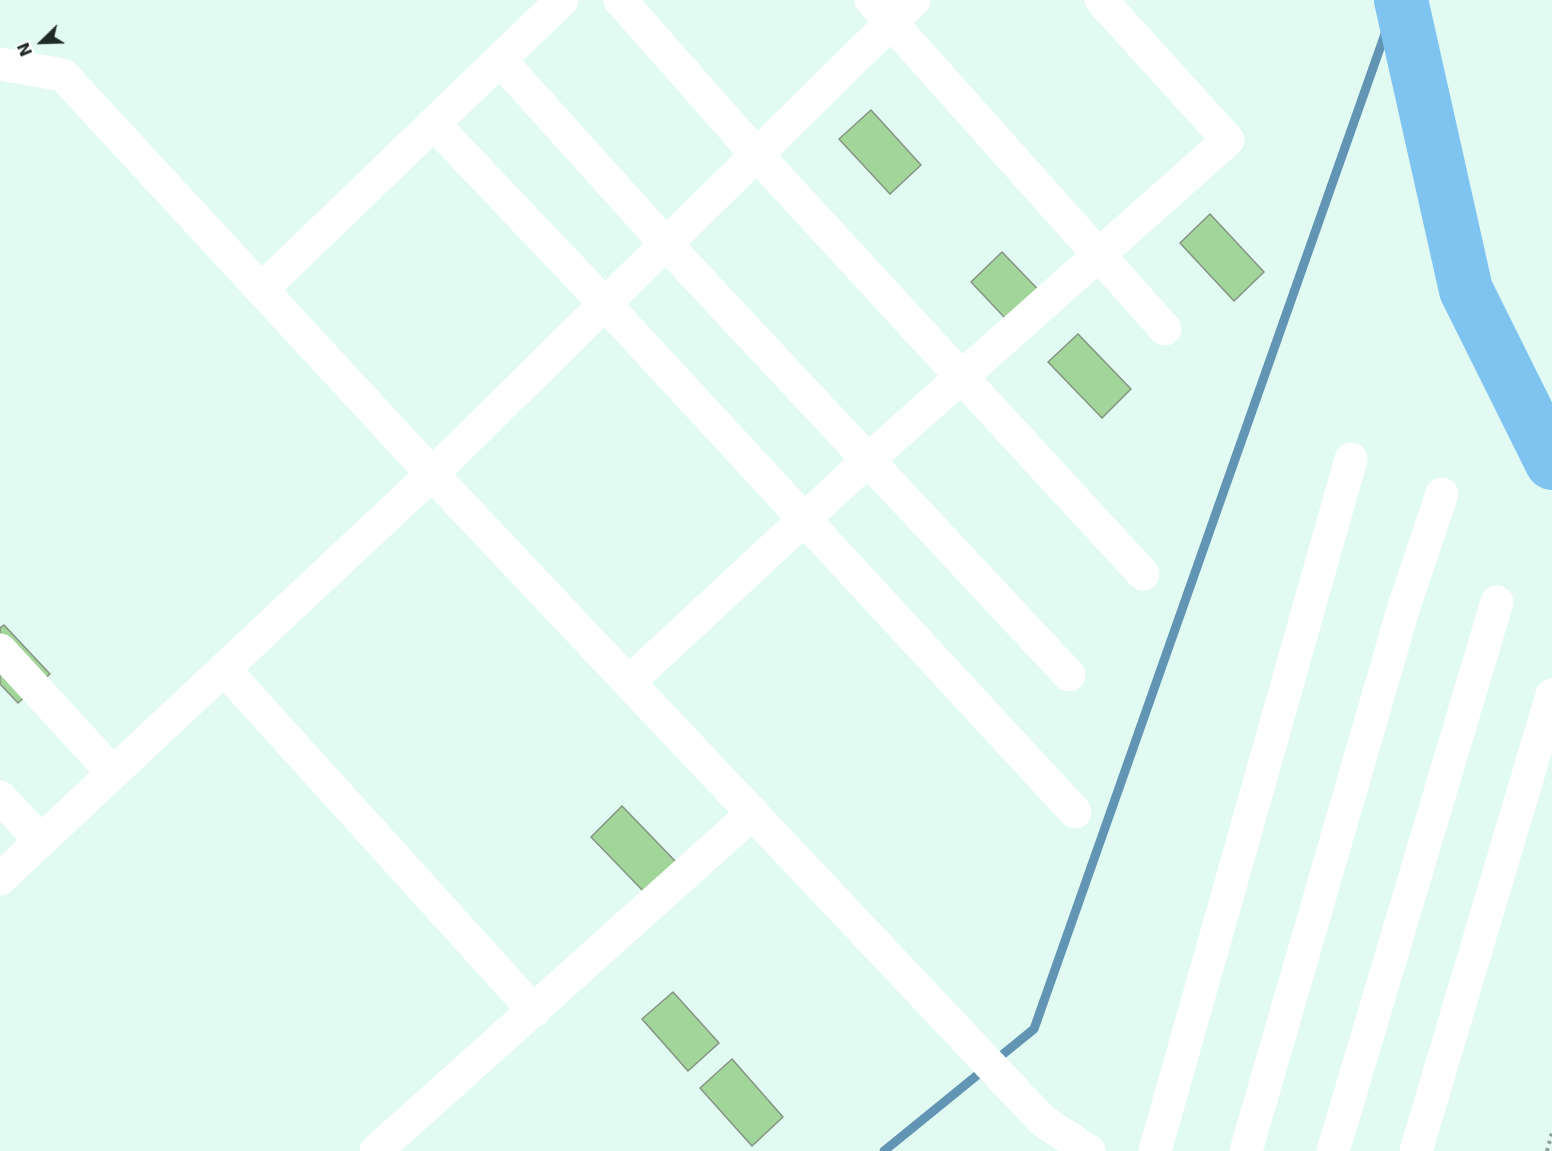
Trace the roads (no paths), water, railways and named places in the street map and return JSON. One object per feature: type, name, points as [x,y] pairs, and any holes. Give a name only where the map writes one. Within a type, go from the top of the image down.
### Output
[{"type":"street","points":[[261,290],[562,0]]},
{"type":"street","points":[[620,0],[757,155],[1143,574]]},
{"type":"street","points":[[0,879],[432,474],[757,155],[882,11],[914,0]]},
{"type":"street","points":[[629,682],[868,460],[1228,140],[1101,0]]},
{"type":"street","points":[[882,11],[1165,329]]},
{"type":"street","points":[[500,60],[666,244],[1069,675]]},
{"type":"street","points":[[0,64],[63,75],[432,474],[1043,1121],[1089,1151]]},
{"type":"street","points":[[434,124],[605,304],[1075,812]]},
{"type":"street","points":[[1155,1151],[1351,459]]},
{"type":"street","points":[[1246,1151],[1405,603],[1442,494]]},
{"type":"street","points":[[1334,1151],[1497,602]]},
{"type":"street","points":[[0,650],[113,773]]},
{"type":"street","points":[[224,669],[534,1011]]},
{"type":"street","points":[[1416,1151],[1552,695]]},
{"type":"street","points":[[0,797],[41,841]]},
{"type":"street","points":[[376,1151],[753,813]]},
{"type":"waterway","points":[[884,1151],[1034,1029],[1397,0]]},
{"type":"waterway","points":[[1401,0],[1466,290],[1552,463]]}]
